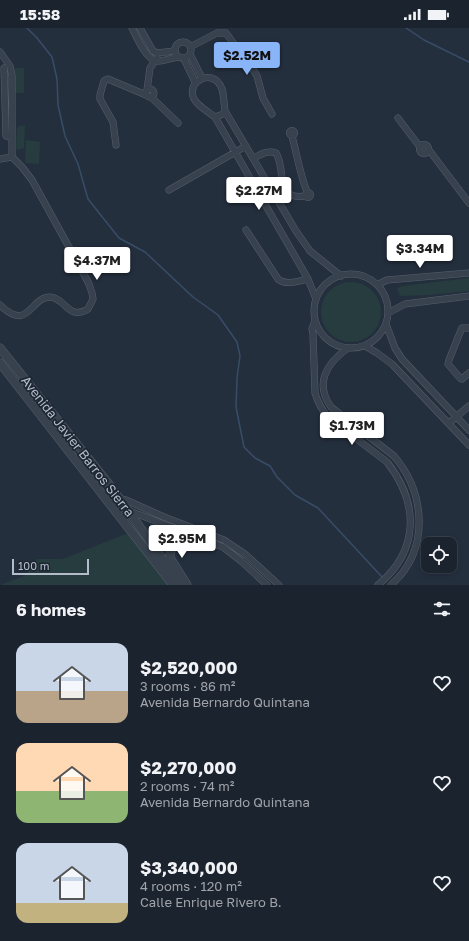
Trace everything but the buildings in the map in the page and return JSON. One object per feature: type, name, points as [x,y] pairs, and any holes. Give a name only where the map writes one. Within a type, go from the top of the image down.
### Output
[{"type":"street","points":[[132,28],[147,55],[152,60],[155,61],[179,56]]},
{"type":"street","points":[[140,28],[153,51],[157,53],[188,57],[190,51],[217,33],[226,33],[257,76],[263,98],[272,114]]},
{"type":"street","points":[[195,82],[179,56],[177,45],[182,42],[189,44],[190,51],[202,78]]},
{"type":"street","points":[[0,52],[4,68],[12,76],[12,157],[32,180],[80,267],[92,293],[93,299],[88,309],[79,313],[71,310],[53,297],[44,298],[30,312],[24,314],[14,314],[0,305]]},
{"type":"street","points":[[148,94],[150,68],[161,53]]},
{"type":"street","points":[[316,299],[308,279],[215,117],[195,100],[193,88],[195,82],[207,77],[218,83],[222,89],[225,111],[296,231],[310,251],[341,276]]},
{"type":"street","points":[[116,145],[113,122],[100,99],[104,81],[108,79],[148,94],[178,123]]},
{"type":"street","points":[[215,117],[223,114],[225,111]]},
{"type":"street","points":[[398,118],[420,147],[422,153],[425,153],[428,150],[469,203]]},
{"type":"street","points":[[254,158],[270,151],[276,153],[279,157],[284,187],[290,195],[296,198],[306,194],[302,181],[300,164],[292,136]]},
{"type":"street","points":[[169,190],[246,146]]},
{"type":"street","points":[[0,159],[12,157]]},
{"type":"street","points":[[246,230],[278,279],[282,282],[289,283],[308,279]]},
{"type":"street","points":[[377,284],[388,280],[469,273]]},
{"type":"street","points":[[348,274],[368,278],[377,284],[387,303],[388,313],[386,324],[374,341],[365,346],[348,348],[334,344],[326,338],[319,329],[315,320],[314,309],[316,299],[321,289],[329,282],[348,274]]},
{"type":"street","points":[[388,313],[405,304],[469,296]]},
{"type":"street","points":[[315,320],[312,329],[315,393],[322,410],[328,417],[387,462],[406,494],[410,511],[410,530],[407,546],[400,561],[390,575],[378,585]]},
{"type":"street","points":[[386,324],[395,348],[402,359],[469,430]]},
{"type":"street","points":[[469,328],[462,328],[460,330],[448,360],[448,364],[460,378],[462,379],[469,373]]},
{"type":"street","points":[[365,346],[392,364],[469,445]]},
{"type":"street","name":"Avenida Javier Barros Sierra","points":[[0,348],[119,498],[181,585]]},
{"type":"street","points":[[348,348],[337,356],[326,369],[323,388],[325,396],[331,407],[390,452],[402,465],[415,490],[419,511],[419,531],[415,548],[408,564],[397,580],[391,585]]},
{"type":"street","name":"Avenida Javier Barros Sierra","points":[[0,363],[173,585]]},
{"type":"street","points":[[449,423],[469,406]]},
{"type":"street","points":[[103,495],[119,498],[224,540],[246,554],[280,585]]},
{"type":"street","points":[[109,503],[223,547],[267,585]]},
{"type":"street","points":[[186,532],[179,536],[172,544],[170,558],[187,585]]},
{"type":"green space","points":[[15,68],[24,68],[24,93],[15,93]]},
{"type":"green space","points":[[21,125],[25,126],[24,148],[18,150],[16,148],[17,128]]},
{"type":"green space","points":[[26,140],[40,142],[39,164],[25,163]]},
{"type":"green space","points":[[469,278],[469,291],[400,296],[397,288],[403,286]]},
{"type":"green space","points":[[351,282],[367,287],[372,291],[376,296],[381,312],[376,328],[372,333],[367,337],[351,342],[335,337],[330,333],[326,328],[321,312],[326,296],[330,291],[335,287]]},
{"type":"green space","points":[[128,533],[168,585],[0,585],[24,576],[37,559],[63,559]]},
{"type":"waterway","points":[[27,28],[52,57],[57,79],[58,105],[65,136],[78,164],[88,199],[119,238],[145,252],[193,297],[218,315],[237,342],[240,356],[237,378],[236,407],[244,447],[255,458],[270,466],[277,477],[295,495],[318,508],[383,578]]},
{"type":"waterway","points":[[406,28],[424,40],[469,62]]}]
